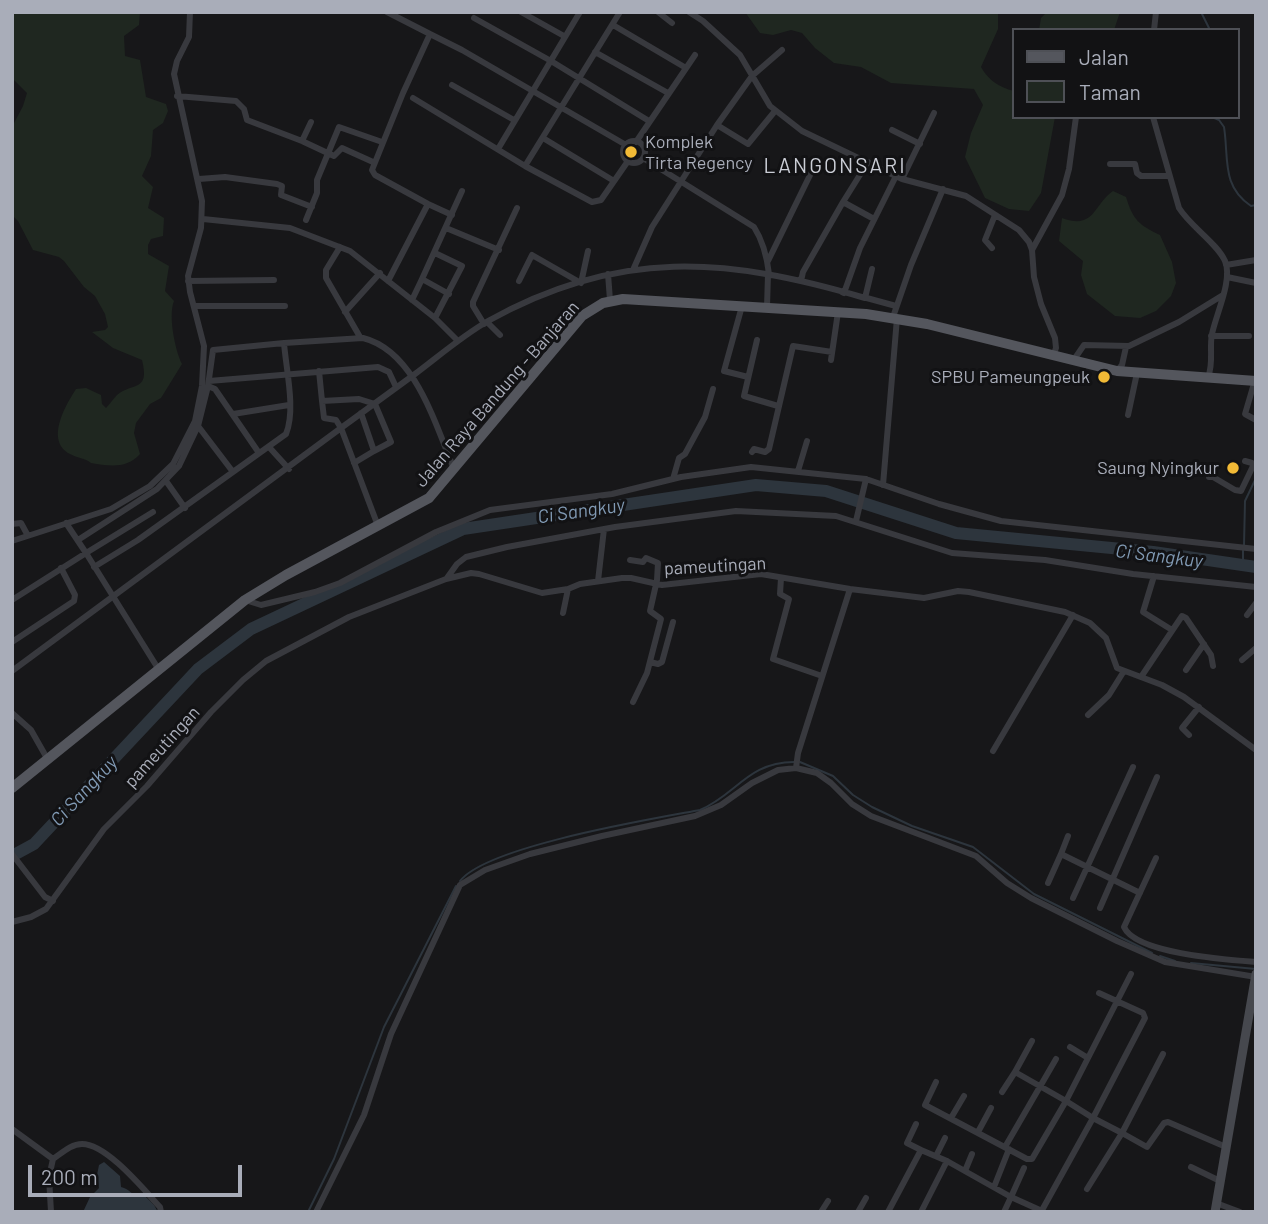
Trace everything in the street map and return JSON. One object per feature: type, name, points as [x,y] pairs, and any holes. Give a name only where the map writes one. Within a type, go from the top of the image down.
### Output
[{"type":"main road","name":"Jalan Raya Bandung - Banjaran","points":[[12,788],[245,600],[429,498],[582,316],[610,300],[655,299],[895,317],[1117,371],[1255,380]]},
{"type":"street","points":[[12,541],[111,509],[130,498],[167,472],[179,455],[195,421],[202,386],[204,346],[188,281],[203,219],[199,179],[177,96],[174,68],[189,37],[190,12]]},
{"type":"street","points":[[387,12],[532,90],[626,145],[636,142],[695,55]]},
{"type":"street","points":[[521,12],[564,37]]},
{"type":"street","points":[[525,166],[620,12]]},
{"type":"street","points":[[658,12],[672,23]]},
{"type":"street","points":[[689,12],[733,48],[747,65],[763,96],[775,111],[802,131],[899,177],[966,196],[1019,230],[1032,250],[1034,277],[1041,304],[1055,338],[1053,356]]},
{"type":"street","points":[[498,149],[579,13]]},
{"type":"street","points":[[474,18],[649,121]]},
{"type":"street","points":[[613,25],[686,68]]},
{"type":"street","points":[[430,34],[373,162],[372,170],[375,175],[452,215]]},
{"type":"street","points":[[632,269],[634,270],[652,227],[717,125],[752,76],[782,50]]},
{"type":"street","points":[[596,52],[668,93]]},
{"type":"street","points":[[452,85],[514,120]]},
{"type":"street","points":[[177,96],[236,101],[244,109],[247,120],[335,157],[342,148],[373,162]]},
{"type":"street","points":[[412,98],[525,166],[592,202],[601,200],[628,161]]},
{"type":"street","points":[[717,125],[748,144],[775,111]]},
{"type":"street","points":[[842,292],[874,219],[920,144],[933,113]]},
{"type":"street","points":[[1032,250],[1060,199],[1069,169],[1076,119]]},
{"type":"street","points":[[1154,119],[1174,196],[1185,218],[1218,251],[1226,265],[1227,277],[1211,336],[1208,377]]},
{"type":"street","points":[[302,141],[311,122]]},
{"type":"street","points":[[306,220],[317,193],[317,180],[341,127],[382,142]]},
{"type":"street","points":[[892,131],[920,144]]},
{"type":"street","points":[[543,138],[614,181]]},
{"type":"street","points":[[628,161],[638,162],[643,158],[644,149],[636,142]]},
{"type":"street","points":[[626,145],[623,152],[628,161]]},
{"type":"street","points":[[643,158],[754,227],[760,236],[768,261],[766,307]]},
{"type":"street","points":[[799,280],[801,281],[803,272],[868,162]]},
{"type":"street","points":[[1110,164],[1135,164],[1140,176],[1168,176]]},
{"type":"street","points":[[768,261],[813,169]]},
{"type":"street","points":[[199,179],[225,177],[278,184],[282,186],[281,195],[312,207]]},
{"type":"street","points":[[883,485],[896,306],[943,189]]},
{"type":"street","points":[[412,300],[462,191]]},
{"type":"street","points":[[843,202],[874,219]]},
{"type":"street","points":[[388,281],[428,204]]},
{"type":"street","points":[[500,335],[485,323],[472,304],[517,208]]},
{"type":"street","points":[[992,248],[985,240],[995,215]]},
{"type":"street","points":[[203,219],[290,228],[340,247],[358,256],[380,273],[435,318],[458,341]]},
{"type":"street","points":[[446,228],[499,250]]},
{"type":"street","points":[[340,247],[326,272],[334,293],[360,337]]},
{"type":"street","points":[[580,282],[588,251]]},
{"type":"street","points":[[435,253],[462,266],[435,318]]},
{"type":"street","points":[[519,281],[532,256],[580,282]]},
{"type":"street","points":[[1226,265],[1256,260]]},
{"type":"street","points":[[12,671],[458,341],[485,323],[535,298],[607,274],[682,265],[768,274],[896,306]]},
{"type":"street","points":[[863,297],[872,269]]},
{"type":"street","points":[[345,312],[380,273]]},
{"type":"street","points":[[607,274],[610,300]]},
{"type":"street","points":[[1227,277],[1256,282]]},
{"type":"street","points":[[422,279],[449,294]]},
{"type":"street","points":[[188,281],[274,280]]},
{"type":"street","points":[[1073,361],[1086,344],[1126,347],[1168,328],[1223,295]]},
{"type":"street","points":[[195,306],[285,306]]},
{"type":"street","points":[[742,306],[724,371],[748,377]]},
{"type":"street","points":[[752,452],[754,449],[768,451],[793,346],[831,356],[838,312]]},
{"type":"street","points":[[1211,336],[1249,336]]},
{"type":"street","points":[[78,540],[166,481],[186,455],[198,426],[213,350],[360,337],[373,341],[393,354],[412,376],[455,470]]},
{"type":"street","points":[[757,340],[744,396],[778,405]]},
{"type":"street","points":[[94,567],[185,508],[286,434],[289,427],[289,405],[284,343]]},
{"type":"street","points":[[1117,371],[1122,365],[1126,347]]},
{"type":"street","points":[[208,383],[319,371],[383,368],[389,372],[396,387]]},
{"type":"street","points":[[319,371],[324,418],[336,420],[341,428],[378,526]]},
{"type":"street","points":[[1128,415],[1137,373]]},
{"type":"street","points":[[1255,380],[1245,414],[1256,420]]},
{"type":"street","points":[[208,383],[215,389],[259,453]]},
{"type":"street","points":[[673,479],[679,458],[685,454],[705,417],[713,389]]},
{"type":"street","points":[[322,401],[359,399],[375,404],[391,442],[354,463]]},
{"type":"street","points":[[233,414],[289,405]]},
{"type":"street","points":[[361,413],[374,452]]},
{"type":"street","points":[[198,426],[233,472]]},
{"type":"street","points":[[798,471],[807,441]]},
{"type":"street","points":[[269,447],[288,468]]},
{"type":"street","points":[[1209,477],[1235,491],[1242,490],[1250,483],[1253,464],[1245,461]]},
{"type":"street","points":[[245,600],[261,606],[340,583],[436,532],[491,510],[612,494],[673,479],[751,467],[866,481],[1001,521],[1252,549]]},
{"type":"street","points":[[166,481],[185,508]]},
{"type":"street","points":[[857,520],[866,481]]},
{"type":"street","points":[[446,579],[466,557],[507,547],[604,529],[737,511],[836,516],[857,520],[953,553],[1045,560],[1256,587]]},
{"type":"street","points":[[12,600],[153,512]]},
{"type":"street","points":[[12,524],[22,523],[27,534]]},
{"type":"street","points":[[66,523],[159,670]]},
{"type":"street","points":[[598,581],[604,529]]},
{"type":"street","points":[[630,559],[643,562],[646,558],[658,563],[650,611],[660,617],[661,621],[650,662],[633,702]]},
{"type":"street","points":[[12,642],[74,601],[75,595],[61,568]]},
{"type":"street","name":"pameutingan","points":[[53,901],[104,829],[148,786],[211,712],[266,661],[349,617],[446,579],[471,573],[542,593],[598,581],[631,578],[656,584],[761,574],[924,598],[958,591],[969,592],[1073,615],[1100,630],[1106,638],[1117,667],[1124,671]]},
{"type":"street","points":[[1154,576],[1143,612],[1172,630]]},
{"type":"street","points":[[781,578],[780,594],[789,599],[774,659],[821,676]]},
{"type":"street","points":[[563,613],[568,589]]},
{"type":"street","points":[[796,764],[850,589]]},
{"type":"street","points":[[1247,615],[1256,603]]},
{"type":"street","points":[[993,751],[1073,615]]},
{"type":"street","points":[[1141,677],[1181,616],[1184,616],[1204,644],[1213,659],[1213,666]]},
{"type":"street","points":[[650,662],[662,662],[673,622]]},
{"type":"street","points":[[1186,670],[1204,644]]},
{"type":"street","points":[[1242,660],[1256,648]]},
{"type":"street","points":[[1088,715],[1110,695],[1124,671],[1162,685],[1199,707],[1256,750]]},
{"type":"street","points":[[1189,735],[1182,728],[1199,707]]},
{"type":"street","points":[[12,713],[31,730],[48,760]]},
{"type":"street","points":[[316,1212],[364,1115],[391,1034],[460,885],[485,870],[530,854],[695,816],[721,805],[752,783],[796,764],[823,776],[852,804],[871,816],[976,856],[1018,891],[1117,941],[1165,962],[1256,976],[1215,1208],[1240,1212]]},
{"type":"street","points":[[1073,898],[1133,767]]},
{"type":"street","points":[[1100,908],[1157,777]]},
{"type":"street","points":[[1048,883],[1068,835]]},
{"type":"street","points":[[1061,854],[1140,892]]},
{"type":"street","points":[[12,855],[45,897],[53,901],[37,915],[12,922]]},
{"type":"street","points":[[1156,858],[1124,927],[1126,932],[1151,944],[1185,954],[1216,960],[1256,962]]},
{"type":"street","points":[[936,1082],[925,1105],[1027,1159],[1032,1159],[1066,1101],[1131,974]]},
{"type":"street","points":[[916,1124],[907,1143],[1041,1211],[1145,1018],[1143,1013],[1099,993]]},
{"type":"street","points":[[1002,1093],[1032,1041]]},
{"type":"street","points":[[1070,1047],[1088,1058]]},
{"type":"street","points":[[1087,1189],[1122,1133],[1163,1054]]},
{"type":"street","points":[[994,1187],[1007,1148],[1056,1059]]},
{"type":"street","points":[[1015,1072],[1147,1147],[1164,1122],[1168,1122],[1226,1147]]},
{"type":"street","points":[[951,1118],[964,1096]]},
{"type":"street","points":[[978,1132],[991,1108]]},
{"type":"street","points":[[12,1129],[53,1159]]},
{"type":"street","points":[[936,1156],[945,1138]]},
{"type":"street","points":[[51,1212],[49,1177],[53,1159],[72,1146],[85,1144],[92,1146],[134,1178],[160,1207],[161,1212]]},
{"type":"street","points":[[888,1212],[921,1150]]},
{"type":"street","points":[[965,1171],[972,1154]]},
{"type":"street","points":[[921,1212],[947,1161]]},
{"type":"street","points":[[1191,1167],[1220,1181]]},
{"type":"street","points":[[1004,1212],[1024,1168]]},
{"type":"street","points":[[858,1212],[866,1198]]},
{"type":"street","points":[[821,1212],[828,1201]]},
{"type":"green space","points":[[12,12],[140,12],[139,25],[124,36],[125,56],[140,60],[146,97],[166,104],[168,111],[163,123],[153,130],[151,156],[142,176],[153,187],[148,208],[164,218],[163,236],[151,239],[148,254],[169,266],[165,291],[174,301],[173,332],[182,364],[161,398],[150,404],[136,423],[134,433],[140,454],[124,464],[91,463],[70,454],[59,441],[60,423],[76,389],[86,388],[101,395],[102,404],[106,408],[117,395],[142,382],[144,370],[142,360],[113,348],[92,332],[108,327],[105,314],[95,296],[59,257],[33,250],[12,215],[12,127],[27,93],[12,78]]},
{"type":"green space","points":[[745,12],[998,12],[998,29],[981,67],[995,83],[1012,90],[1012,119],[1055,119],[1041,193],[1029,211],[1009,209],[985,198],[965,157],[971,133],[983,105],[974,89],[891,83],[861,67],[834,63],[802,33],[791,30],[773,35],[760,33]]},
{"type":"green space","points":[[1047,12],[1120,12],[1115,28],[1039,28],[1041,18]]},
{"type":"green space","points":[[1113,191],[1126,197],[1138,221],[1160,235],[1172,262],[1176,283],[1171,296],[1156,311],[1140,318],[1115,316],[1087,294],[1081,275],[1083,261],[1059,241],[1062,218],[1081,221],[1087,218]]},
{"type":"shaded area","points":[[104,1162],[120,1176],[121,1187],[138,1196],[144,1195],[158,1212],[83,1212],[90,1197],[99,1188],[97,1175],[99,1165]]},
{"type":"waterway","points":[[1201,12],[1209,28]]},
{"type":"waterway","points":[[1217,119],[1224,127],[1228,171],[1235,190],[1251,206],[1256,205]]},
{"type":"waterway","points":[[1244,545],[1245,501],[1256,478]]},
{"type":"waterway","name":"Ci Sangkuy","points":[[12,856],[34,844],[198,669],[251,629],[463,529],[756,485],[826,491],[956,533],[1153,552],[1256,567]]},
{"type":"waterway","points":[[1243,550],[1243,565]]},
{"type":"waterway","points":[[460,881],[476,868],[502,856],[535,846],[610,827],[700,810],[765,767],[794,762]]},
{"type":"waterway","points":[[800,762],[833,776],[853,795],[872,807],[912,826],[973,847],[1034,894],[1152,953]]},
{"type":"waterway","points":[[308,1212],[334,1159],[384,1027],[456,886]]},
{"type":"waterway","points":[[1160,956],[1175,961]]},
{"type":"waterway","points":[[1191,963],[1256,969]]},
{"type":"place","name":"Komplek Tirta Regency","points":[[631,152]]},
{"type":"place","name":"SPBU Pameungpeuk","points":[[1104,377]]},
{"type":"place","name":"Saung Nyingkur","points":[[1233,468]]},
{"type":"district","name":"LANGONSARI","points":[[835,166]]}]
